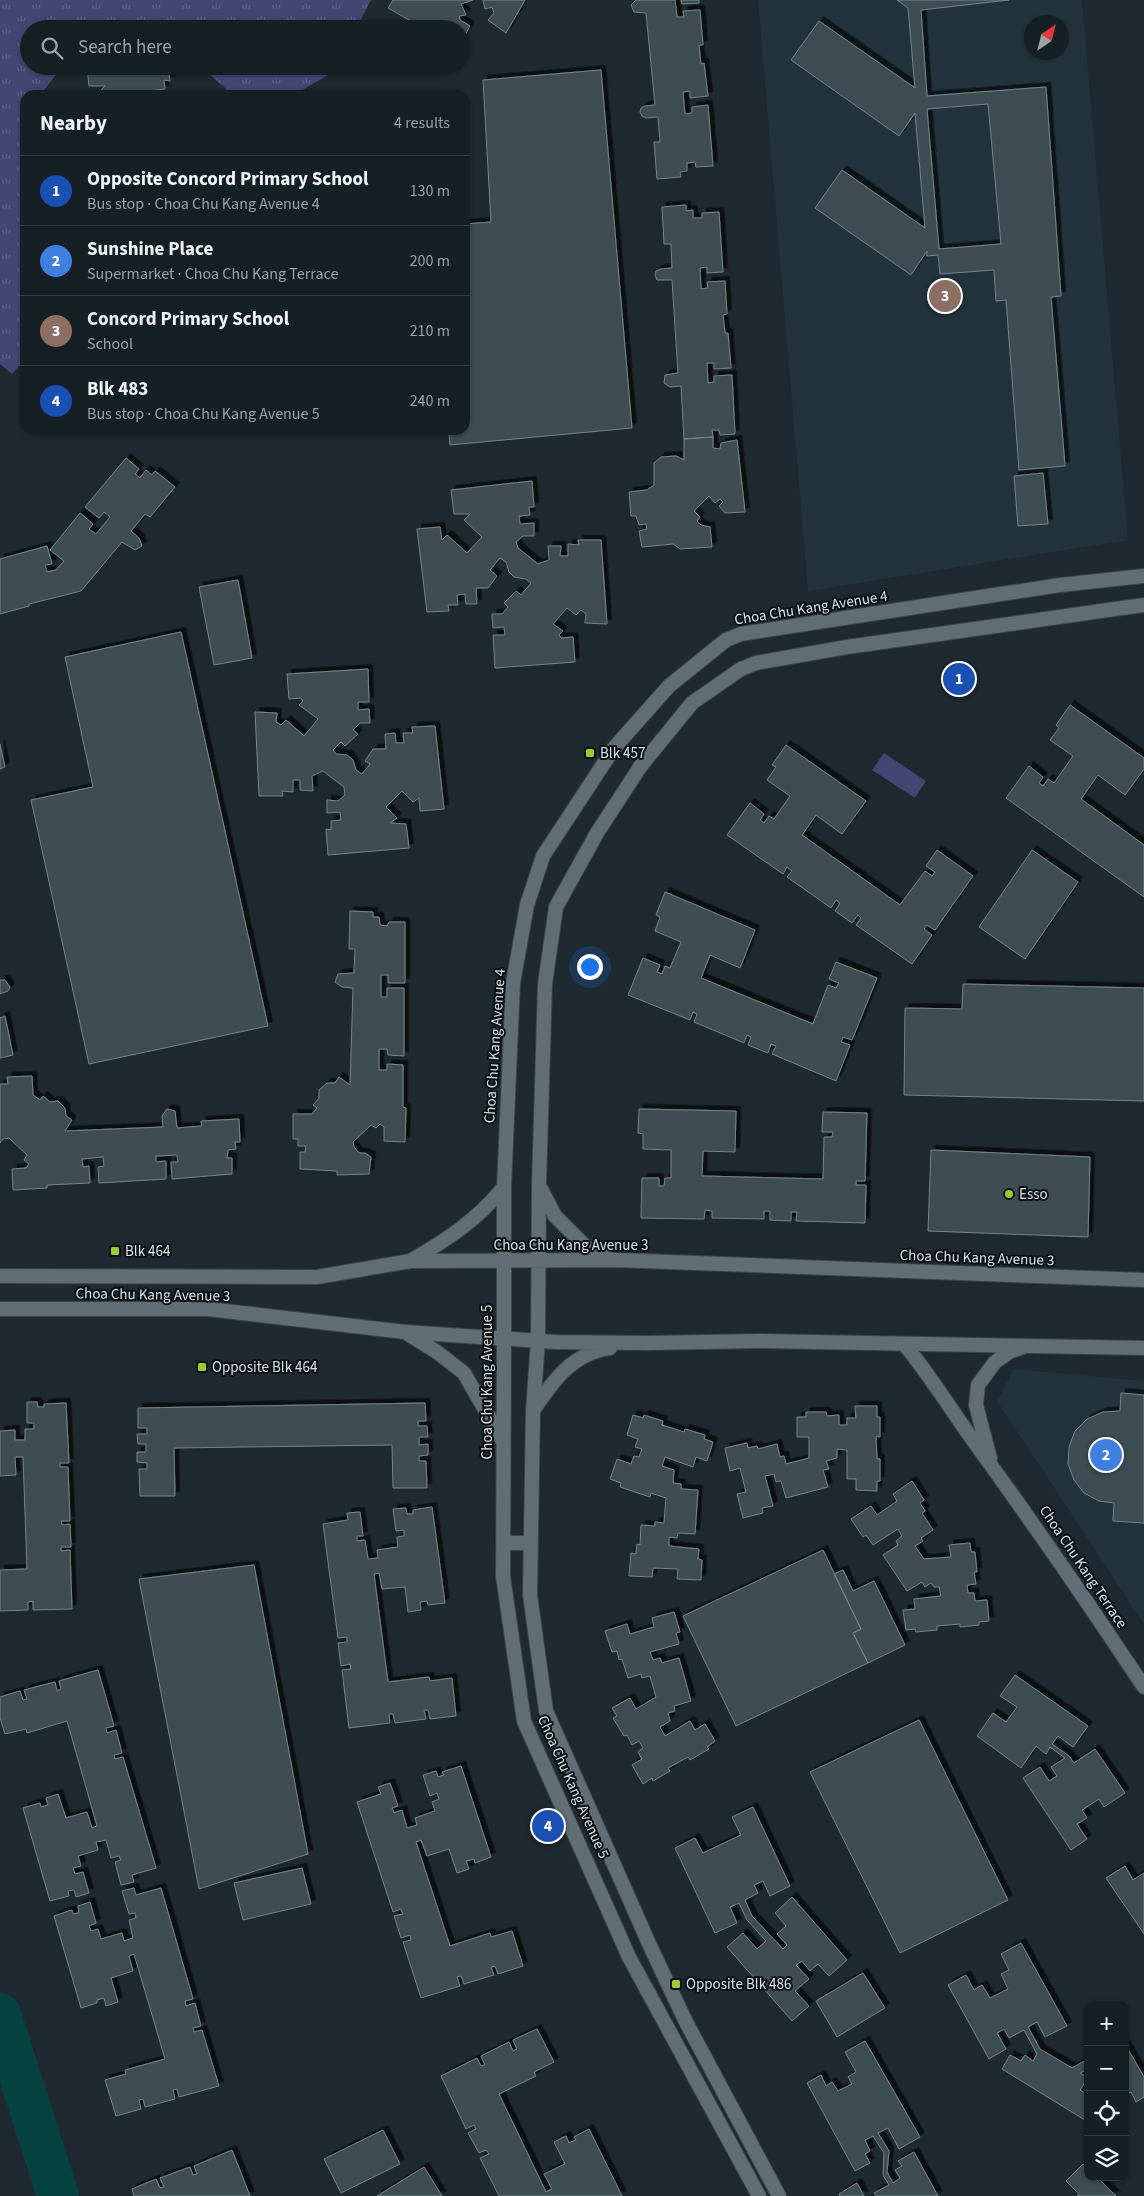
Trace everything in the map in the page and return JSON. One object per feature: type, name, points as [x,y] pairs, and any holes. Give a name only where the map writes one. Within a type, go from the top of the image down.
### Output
[{"type":"street","name":"Choa Chu Kang Avenue 4","points":[[504,1261],[504,1187],[513,983],[526,905],[543,856],[614,748],[669,686],[726,640],[741,634],[1060,585],[1144,576]]},
{"type":"street","points":[[538,1261],[545,984],[556,907],[597,833],[640,767],[692,703],[741,669],[756,663],[857,646],[1144,605]]},
{"type":"street","points":[[539,1184],[554,1216],[589,1250],[616,1260]]},
{"type":"street","points":[[411,1261],[449,1238],[485,1210],[504,1187]]},
{"type":"street","name":"Choa Chu Kang Avenue 3","points":[[0,1276],[317,1277],[411,1261],[616,1260],[1144,1280]]},
{"type":"street","name":"Choa Chu Kang Avenue 5","points":[[504,1261],[504,1337],[506,1358],[503,1441],[504,1576],[524,1721],[629,1957],[759,2196]]},
{"type":"street","name":"Choa Chu Kang Avenue 5","points":[[538,1261],[538,1340],[533,1411],[530,1595],[546,1711],[651,1948],[686,2022],[778,2196]]},
{"type":"street","name":"Choa Chu Kang Avenue 3","points":[[0,1309],[208,1310],[405,1332],[538,1340],[648,1343],[759,1341],[1144,1348]]},
{"type":"street","points":[[405,1332],[437,1352],[464,1373],[503,1441]]},
{"type":"street","points":[[533,1411],[553,1380],[566,1368],[597,1350],[648,1343]]},
{"type":"street","name":"Choa Chu Kang Terrace","points":[[904,1344],[923,1366],[1017,1500],[1144,1687]]},
{"type":"street","name":"Choa Chu Kang Terrace","points":[[993,1468],[976,1405],[978,1385],[995,1362],[1009,1352],[1027,1346]]},
{"type":"street","points":[[503,1543],[530,1543]]},
{"type":"shaded area","points":[[758,0],[1082,0],[1128,540],[808,591]]},
{"type":"shaded area","points":[[1014,1369],[1144,1381],[1144,1624],[997,1401]]},
{"type":"green space","points":[[0,0],[371,0],[361,20],[20,20],[20,75],[56,75],[44,90],[20,90],[20,365],[12,374],[0,364]]},
{"type":"green space","points":[[210,75],[328,75],[302,90],[227,90]]},
{"type":"green space","points":[[884,753],[926,781],[915,798],[872,770]]},
{"type":"building","points":[[393,0],[473,0],[461,4],[466,15],[459,16],[460,20],[409,20],[388,8]]},
{"type":"building","points":[[483,0],[525,0],[506,33],[488,20],[494,13],[492,7],[485,9]]},
{"type":"building","points":[[636,0],[675,0],[677,17],[684,17],[683,11],[700,10],[703,45],[699,45],[701,64],[704,63],[708,96],[690,98],[690,91],[683,92],[685,114],[692,113],[692,107],[708,105],[713,166],[696,167],[695,162],[687,163],[687,171],[680,172],[681,177],[657,179],[654,142],[660,142],[658,117],[646,118],[640,112],[641,108],[645,106],[655,105],[646,13],[634,12],[631,5]]},
{"type":"building","points":[[681,0],[699,0],[699,3],[682,4]]},
{"type":"building","points":[[897,0],[1009,0],[921,10],[927,96],[1046,87],[1061,296],[1051,297],[1065,466],[1019,470],[1006,300],[996,301],[994,270],[940,274],[938,255],[927,256],[927,251],[911,275],[815,208],[842,170],[925,228],[915,113],[899,136],[791,60],[819,21],[915,88],[908,8]],"holes":[[[988,104],[1001,244],[939,249],[927,109]]]},
{"type":"building","points":[[601,70],[632,428],[450,445],[449,435],[470,435],[470,224],[491,222],[483,80]]},
{"type":"building","points":[[88,75],[169,75],[170,81],[164,80],[165,89],[155,90],[101,90],[105,86],[89,86]]},
{"type":"building","points":[[686,205],[686,211],[693,210],[693,218],[702,218],[702,213],[719,212],[723,272],[707,273],[707,267],[700,268],[701,289],[708,288],[707,282],[725,281],[727,314],[723,315],[725,333],[728,333],[731,368],[714,369],[714,363],[707,363],[708,383],[714,382],[714,376],[732,375],[735,434],[720,435],[719,430],[712,430],[713,437],[684,439],[681,386],[670,387],[664,383],[665,375],[678,373],[672,280],[657,280],[655,275],[656,271],[672,268],[671,244],[664,244],[662,207]]},
{"type":"building","points":[[713,437],[713,448],[720,449],[721,443],[737,440],[745,512],[725,513],[719,506],[723,502],[720,499],[715,503],[709,496],[694,511],[700,517],[697,521],[701,525],[710,527],[712,547],[680,549],[673,544],[642,547],[639,531],[647,529],[646,524],[639,525],[636,516],[631,516],[629,492],[647,490],[654,485],[654,463],[661,457],[676,456],[684,460],[684,439]]},
{"type":"building","points":[[126,458],[139,469],[135,474],[140,478],[146,470],[152,475],[155,471],[175,487],[150,517],[145,514],[131,531],[139,538],[142,546],[135,550],[122,542],[81,591],[29,604],[29,606],[0,614],[0,559],[47,546],[52,564],[45,565],[47,572],[56,570],[64,561],[50,550],[80,513],[93,524],[89,529],[96,534],[110,517],[104,512],[99,518],[85,507]]},
{"type":"building","points":[[1043,473],[1048,524],[1018,526],[1014,476]]},
{"type":"building","points":[[532,481],[534,507],[529,507],[530,515],[519,516],[520,524],[534,523],[534,536],[523,536],[516,542],[518,548],[538,564],[549,560],[548,546],[561,546],[560,556],[568,556],[568,544],[579,545],[578,540],[601,540],[607,624],[585,623],[586,614],[581,610],[576,615],[567,608],[553,624],[563,631],[559,635],[561,638],[573,637],[575,662],[495,668],[493,635],[505,635],[504,627],[493,628],[492,614],[502,614],[508,607],[504,603],[516,591],[521,595],[531,583],[526,579],[514,577],[509,572],[506,562],[500,558],[490,570],[497,576],[488,588],[476,588],[477,604],[466,604],[465,594],[457,595],[458,605],[448,605],[449,611],[427,612],[417,529],[440,527],[442,540],[447,535],[467,553],[482,537],[464,520],[470,514],[454,514],[451,490]]},
{"type":"building","points":[[238,580],[252,658],[214,665],[199,587]]},
{"type":"building","points":[[181,632],[268,1026],[89,1064],[31,800],[93,787],[65,657]]},
{"type":"building","points":[[368,669],[369,702],[358,702],[358,710],[369,709],[370,723],[360,723],[353,730],[358,734],[345,746],[341,742],[333,750],[336,754],[347,755],[353,760],[356,770],[362,774],[370,764],[365,761],[373,749],[386,749],[385,734],[395,733],[396,743],[404,743],[403,733],[413,733],[412,727],[435,726],[444,809],[420,811],[419,798],[413,802],[402,791],[386,807],[397,818],[390,823],[406,824],[409,848],[328,855],[326,829],[331,830],[331,821],[341,820],[340,812],[327,813],[327,800],[338,801],[345,795],[344,787],[323,771],[312,776],[313,791],[300,790],[300,780],[293,780],[293,792],[282,791],[283,796],[259,796],[255,712],[277,713],[276,722],[281,725],[286,720],[304,736],[318,719],[299,705],[303,701],[301,698],[289,699],[287,674]]},
{"type":"building","points":[[1070,705],[1144,758],[1144,769],[1125,795],[1098,775],[1081,799],[1144,845],[1144,897],[1006,798],[1029,766],[1043,777],[1039,783],[1043,786],[1048,779],[1054,783],[1073,756],[1050,740],[1059,728],[1056,725]]},
{"type":"building","points":[[0,744],[5,767],[0,769]]},
{"type":"building","points":[[786,745],[866,801],[842,834],[816,815],[802,835],[900,905],[925,871],[932,876],[935,872],[926,866],[937,850],[973,876],[935,930],[927,925],[924,929],[932,935],[912,964],[856,925],[861,918],[858,915],[852,923],[835,911],[840,903],[836,900],[831,908],[787,877],[792,871],[787,867],[783,874],[727,835],[750,803],[764,814],[760,820],[764,823],[769,816],[774,819],[790,796],[767,780],[776,767],[772,765]]},
{"type":"building","points":[[1032,850],[1078,882],[1025,959],[979,927]]},
{"type":"building","points":[[665,892],[755,930],[740,968],[710,955],[701,978],[813,1024],[828,985],[836,988],[839,983],[829,979],[836,962],[877,978],[852,1040],[843,1037],[841,1042],[850,1045],[836,1081],[772,1054],[776,1046],[771,1044],[768,1053],[748,1045],[751,1037],[747,1035],[744,1043],[694,1022],[697,1014],[693,1012],[690,1020],[628,995],[643,958],[660,965],[657,972],[662,974],[665,966],[670,968],[681,942],[655,931],[660,917],[656,915]]},
{"type":"building","points":[[350,911],[373,912],[373,917],[379,917],[380,925],[387,926],[389,922],[405,922],[405,983],[388,983],[388,975],[381,975],[381,997],[387,997],[387,988],[404,988],[404,1056],[388,1055],[387,1049],[379,1049],[379,1070],[387,1070],[387,1064],[403,1065],[403,1107],[406,1108],[405,1142],[384,1141],[384,1127],[380,1124],[376,1128],[371,1125],[353,1142],[354,1147],[359,1153],[365,1153],[371,1157],[369,1174],[337,1175],[337,1171],[300,1169],[300,1152],[305,1152],[306,1146],[298,1146],[298,1139],[293,1139],[293,1114],[312,1114],[317,1108],[313,1105],[319,1098],[319,1090],[327,1083],[335,1083],[339,1077],[350,1085],[353,988],[342,987],[335,982],[338,974],[354,973],[355,949],[349,949]]},
{"type":"building","points":[[0,980],[5,980],[10,987],[8,991],[0,994]]},
{"type":"building","points":[[963,984],[1144,988],[1144,1101],[904,1095],[905,1008],[962,1009]]},
{"type":"building","points":[[5,1016],[13,1055],[0,1058],[0,1018]]},
{"type":"building","points":[[32,1076],[33,1095],[40,1100],[43,1096],[50,1102],[58,1101],[65,1108],[66,1116],[72,1120],[65,1131],[163,1127],[162,1116],[167,1109],[175,1111],[177,1128],[202,1126],[201,1121],[239,1119],[240,1142],[235,1142],[236,1149],[228,1150],[227,1158],[232,1158],[232,1174],[172,1179],[171,1162],[178,1162],[177,1155],[156,1156],[156,1162],[166,1161],[166,1179],[99,1183],[98,1167],[104,1166],[103,1157],[82,1159],[83,1167],[89,1166],[90,1183],[47,1185],[47,1188],[13,1190],[12,1169],[26,1168],[29,1164],[24,1160],[27,1155],[9,1138],[3,1139],[0,1143],[0,1084],[8,1084],[7,1077]]},
{"type":"building","points":[[639,1109],[736,1111],[735,1152],[703,1151],[702,1176],[823,1179],[824,1137],[832,1137],[833,1132],[822,1132],[823,1112],[867,1113],[865,1181],[856,1181],[856,1185],[866,1185],[865,1223],[796,1221],[797,1212],[791,1212],[791,1221],[770,1220],[770,1211],[764,1211],[764,1219],[712,1218],[712,1211],[705,1210],[704,1219],[641,1218],[642,1178],[659,1178],[659,1186],[664,1186],[665,1178],[671,1178],[671,1150],[643,1149],[643,1134],[638,1133]]},
{"type":"building","name":"Esso","points":[[931,1150],[1090,1157],[1088,1237],[928,1231]]},
{"type":"building","points":[[1121,1393],[1144,1395],[1144,1523],[1113,1521],[1114,1503],[1099,1501],[1084,1493],[1074,1480],[1068,1464],[1069,1447],[1075,1431],[1087,1419],[1103,1412],[1120,1411]]},
{"type":"building","points":[[27,1402],[37,1402],[38,1407],[44,1407],[44,1404],[66,1403],[69,1463],[60,1463],[60,1467],[68,1467],[70,1521],[61,1521],[62,1525],[70,1524],[71,1547],[61,1547],[61,1551],[70,1550],[72,1609],[33,1610],[33,1601],[28,1602],[28,1610],[0,1611],[0,1570],[27,1569],[23,1457],[15,1457],[16,1475],[0,1476],[0,1431],[15,1430],[15,1440],[25,1440],[25,1429],[34,1429],[34,1423],[27,1423]]},
{"type":"building","points":[[425,1403],[426,1421],[418,1421],[418,1426],[427,1426],[428,1437],[419,1437],[419,1445],[428,1444],[428,1455],[419,1456],[419,1461],[426,1461],[427,1488],[393,1488],[392,1445],[174,1448],[175,1496],[140,1496],[139,1469],[147,1469],[147,1463],[137,1462],[137,1452],[146,1452],[146,1444],[138,1444],[137,1434],[147,1434],[147,1428],[138,1428],[138,1408]]},
{"type":"building","points":[[855,1406],[877,1406],[877,1417],[880,1417],[880,1437],[876,1436],[877,1459],[880,1459],[880,1481],[877,1481],[877,1491],[856,1490],[856,1479],[847,1479],[847,1450],[837,1449],[837,1458],[826,1461],[829,1469],[823,1470],[828,1487],[786,1498],[781,1481],[776,1482],[774,1474],[765,1476],[773,1506],[762,1508],[763,1513],[743,1518],[737,1494],[746,1492],[740,1468],[730,1471],[725,1448],[747,1443],[748,1448],[757,1446],[758,1449],[777,1444],[780,1457],[784,1456],[786,1464],[809,1458],[809,1437],[797,1437],[797,1417],[806,1417],[806,1412],[826,1412],[827,1416],[839,1415],[839,1425],[847,1425],[847,1418],[856,1418]]},
{"type":"building","points":[[633,1415],[643,1418],[644,1415],[663,1421],[662,1425],[684,1432],[685,1429],[705,1435],[704,1439],[713,1442],[707,1461],[696,1457],[693,1467],[665,1457],[662,1466],[674,1470],[673,1483],[681,1484],[681,1489],[698,1490],[695,1534],[678,1533],[677,1538],[669,1537],[669,1546],[699,1549],[698,1559],[702,1560],[701,1580],[677,1579],[678,1569],[653,1568],[652,1577],[629,1576],[631,1553],[636,1554],[637,1544],[640,1545],[641,1525],[655,1526],[655,1522],[664,1523],[666,1498],[651,1493],[650,1497],[620,1487],[621,1483],[610,1479],[617,1459],[631,1464],[634,1456],[639,1457],[642,1449],[635,1447],[638,1439],[627,1435]]},
{"type":"building","points":[[912,1481],[924,1500],[920,1503],[925,1511],[922,1513],[933,1530],[921,1538],[923,1541],[915,1546],[924,1559],[951,1557],[949,1545],[970,1543],[971,1552],[975,1552],[977,1572],[974,1572],[976,1584],[967,1585],[968,1593],[974,1593],[975,1601],[987,1600],[989,1621],[979,1622],[979,1625],[960,1627],[960,1624],[937,1626],[937,1630],[916,1632],[915,1629],[906,1630],[903,1610],[915,1609],[914,1599],[941,1596],[939,1587],[934,1587],[931,1583],[925,1587],[922,1582],[907,1591],[883,1555],[898,1545],[896,1541],[902,1536],[898,1529],[873,1545],[866,1535],[863,1537],[851,1519],[871,1506],[877,1515],[897,1501],[893,1494]]},
{"type":"building","points":[[432,1507],[445,1603],[428,1605],[427,1601],[420,1602],[421,1610],[408,1612],[405,1587],[382,1589],[379,1573],[374,1574],[388,1682],[429,1677],[430,1681],[452,1678],[456,1716],[430,1719],[428,1710],[424,1710],[426,1719],[395,1723],[393,1714],[389,1714],[390,1723],[349,1728],[342,1670],[351,1669],[350,1664],[341,1666],[338,1643],[347,1642],[347,1637],[338,1638],[323,1524],[348,1520],[347,1513],[360,1512],[363,1536],[357,1536],[357,1541],[365,1540],[368,1559],[378,1558],[377,1550],[398,1547],[397,1537],[404,1536],[404,1530],[396,1531],[393,1509],[406,1508],[407,1514],[413,1514],[413,1510]]},
{"type":"building","points":[[823,1550],[861,1629],[853,1633],[868,1663],[736,1726],[683,1616]]},
{"type":"building","points":[[254,1565],[308,1854],[199,1889],[139,1579]]},
{"type":"building","points":[[843,1570],[853,1591],[874,1581],[905,1645],[868,1663],[853,1633],[861,1629],[834,1574]]},
{"type":"building","points":[[674,1612],[680,1632],[676,1633],[679,1644],[650,1652],[653,1660],[660,1658],[662,1663],[679,1658],[691,1701],[674,1706],[675,1711],[668,1713],[670,1721],[660,1727],[665,1736],[690,1721],[695,1730],[705,1724],[715,1741],[707,1747],[709,1749],[690,1760],[688,1757],[668,1768],[670,1771],[653,1781],[652,1778],[643,1784],[632,1765],[642,1759],[638,1752],[643,1748],[639,1741],[632,1745],[627,1735],[624,1736],[613,1718],[617,1716],[612,1708],[630,1698],[636,1709],[656,1697],[650,1676],[642,1678],[641,1674],[628,1678],[622,1659],[619,1660],[617,1651],[612,1652],[605,1631],[627,1624],[630,1634],[654,1627],[652,1618]]},
{"type":"building","points":[[98,1670],[114,1726],[106,1728],[107,1733],[116,1730],[122,1753],[114,1755],[115,1759],[123,1757],[156,1868],[132,1875],[134,1882],[121,1885],[115,1862],[121,1860],[119,1856],[111,1858],[106,1840],[96,1842],[98,1850],[78,1856],[81,1866],[73,1868],[75,1874],[83,1872],[89,1893],[76,1897],[74,1890],[68,1891],[69,1896],[50,1901],[23,1808],[40,1803],[41,1807],[48,1805],[46,1798],[58,1794],[66,1818],[87,1812],[92,1828],[97,1826],[67,1721],[27,1733],[26,1729],[5,1734],[0,1718],[0,1697],[20,1691],[23,1700],[27,1699],[24,1690],[55,1682],[57,1691],[61,1689],[59,1681]]},
{"type":"building","points":[[1015,1675],[1088,1726],[1073,1747],[1058,1736],[1052,1744],[1069,1756],[1074,1763],[1095,1749],[1125,1793],[1104,1807],[1099,1799],[1082,1810],[1087,1818],[1077,1824],[1087,1839],[1071,1850],[1023,1778],[1040,1767],[1049,1781],[1057,1776],[1051,1767],[1065,1758],[1050,1747],[1046,1754],[1036,1746],[1021,1768],[977,1736],[993,1713],[1006,1722],[1017,1707],[1000,1696]]},
{"type":"building","points":[[919,1720],[1008,1900],[900,1953],[810,1772]]},
{"type":"building","points":[[461,1766],[491,1857],[475,1863],[474,1859],[466,1861],[469,1869],[457,1873],[449,1849],[427,1856],[421,1840],[416,1842],[450,1946],[490,1933],[491,1937],[512,1931],[523,1966],[498,1974],[495,1966],[491,1967],[494,1975],[464,1984],[461,1976],[457,1977],[460,1986],[421,1998],[403,1942],[411,1940],[410,1935],[401,1938],[394,1916],[403,1914],[401,1909],[393,1912],[357,1802],[381,1794],[378,1787],[390,1783],[398,1806],[392,1808],[394,1813],[402,1810],[407,1828],[417,1825],[415,1818],[435,1811],[432,1802],[439,1799],[437,1793],[430,1796],[423,1775],[436,1771],[438,1777],[444,1775],[442,1772]]},
{"type":"building","points":[[753,1807],[790,1886],[770,1896],[763,1881],[754,1885],[758,1893],[745,1900],[752,1916],[783,1949],[787,1945],[777,1934],[786,1926],[775,1913],[792,1897],[847,1960],[829,1976],[818,1964],[810,1971],[802,1961],[796,1965],[809,1979],[795,1991],[809,2006],[792,2021],[727,1947],[743,1933],[757,1949],[766,1941],[747,1920],[739,1903],[730,1907],[737,1923],[715,1933],[675,1848],[695,1838],[703,1853],[741,1835],[732,1817]]},
{"type":"building","points":[[1125,1866],[1133,1880],[1144,1873],[1144,1934],[1106,1878]]},
{"type":"building","points":[[302,1868],[311,1904],[243,1920],[234,1883]]},
{"type":"building","points":[[134,1888],[136,1895],[161,1888],[193,1999],[185,2001],[186,2006],[195,2003],[201,2026],[193,2028],[194,2032],[202,2030],[219,2086],[179,2097],[177,2089],[173,2090],[175,2099],[145,2107],[143,2099],[139,2100],[141,2109],[116,2116],[105,2080],[126,2074],[125,2070],[165,2059],[134,1954],[129,1956],[133,1971],[111,1978],[118,2002],[106,2006],[104,1998],[97,2000],[97,2003],[81,2008],[54,1916],[72,1910],[73,1914],[79,1913],[78,1906],[90,1902],[96,1923],[89,1926],[91,1931],[98,1929],[101,1939],[122,1933],[124,1941],[133,1938],[129,1920],[136,1918],[135,1913],[129,1914],[122,1891]]},
{"type":"building","points":[[1021,1943],[1067,2026],[1045,2037],[1037,2022],[1028,2027],[1040,2049],[1072,2068],[1084,2061],[1084,2071],[1080,2073],[1084,2076],[1084,2084],[1080,2090],[1084,2092],[1084,2120],[1002,2069],[1010,2055],[1021,2061],[1025,2055],[1033,2061],[1037,2054],[1024,2030],[1009,2038],[1004,2029],[997,2033],[1006,2049],[989,2059],[948,1985],[966,1975],[974,1990],[982,1985],[990,1998],[1008,1989],[1001,1974],[1009,1970],[1001,1954]]},
{"type":"building","points":[[863,1973],[885,2008],[837,2037],[816,2001]]},
{"type":"building","points":[[537,2029],[554,2062],[534,2072],[536,2076],[499,2094],[546,2192],[552,2189],[544,2174],[565,2164],[554,2142],[566,2136],[569,2143],[576,2140],[574,2137],[589,2129],[622,2196],[499,2196],[480,2158],[489,2154],[486,2150],[479,2153],[468,2133],[476,2129],[474,2125],[466,2129],[441,2076],[477,2058],[481,2066],[485,2065],[481,2056],[509,2042],[513,2051],[517,2049],[513,2040]]},
{"type":"building","points":[[865,2041],[920,2137],[899,2149],[888,2128],[878,2133],[889,2151],[887,2172],[893,2183],[900,2178],[895,2170],[902,2166],[898,2161],[914,2152],[938,2196],[876,2196],[874,2193],[889,2185],[883,2175],[884,2153],[873,2136],[865,2140],[870,2151],[865,2154],[870,2163],[855,2171],[807,2083],[821,2075],[826,2086],[832,2082],[838,2091],[852,2084],[848,2077],[856,2072],[845,2052]]},
{"type":"building","points":[[1129,2051],[1144,2077],[1144,2097],[1136,2102],[1131,2092],[1129,2093]]},
{"type":"building","points":[[383,2130],[400,2164],[341,2193],[324,2159]]},
{"type":"building","points":[[232,2150],[250,2196],[134,2196],[132,2189],[156,2179],[160,2188],[164,2187],[160,2178],[190,2167],[193,2175],[197,2174],[194,2166]]},
{"type":"building","points":[[1083,2164],[1084,2181],[1101,2181],[1116,2196],[1077,2196],[1079,2194],[1066,2181]]},
{"type":"building","points":[[424,2167],[442,2196],[377,2196]]},
{"type":"building","points":[[857,2183],[864,2196],[840,2196],[839,2194]]},
{"type":"waterway","points":[[0,2014],[58,2196]]},
{"type":"place","name":"Concord Primary School","points":[[945,296]]},
{"type":"place","name":"Opposite Concord Primary School","points":[[959,679]]},
{"type":"place","name":"Blk 457","points":[[590,753]]},
{"type":"place","name":"Esso","points":[[1009,1194]]},
{"type":"place","name":"Blk 464","points":[[115,1251]]},
{"type":"place","name":"Opposite Blk 464","points":[[202,1367]]},
{"type":"place","name":"Sunshine Place","points":[[1106,1455]]},
{"type":"place","name":"Blk 483","points":[[548,1826]]},
{"type":"place","name":"Opposite Blk 486","points":[[676,1984]]}]
